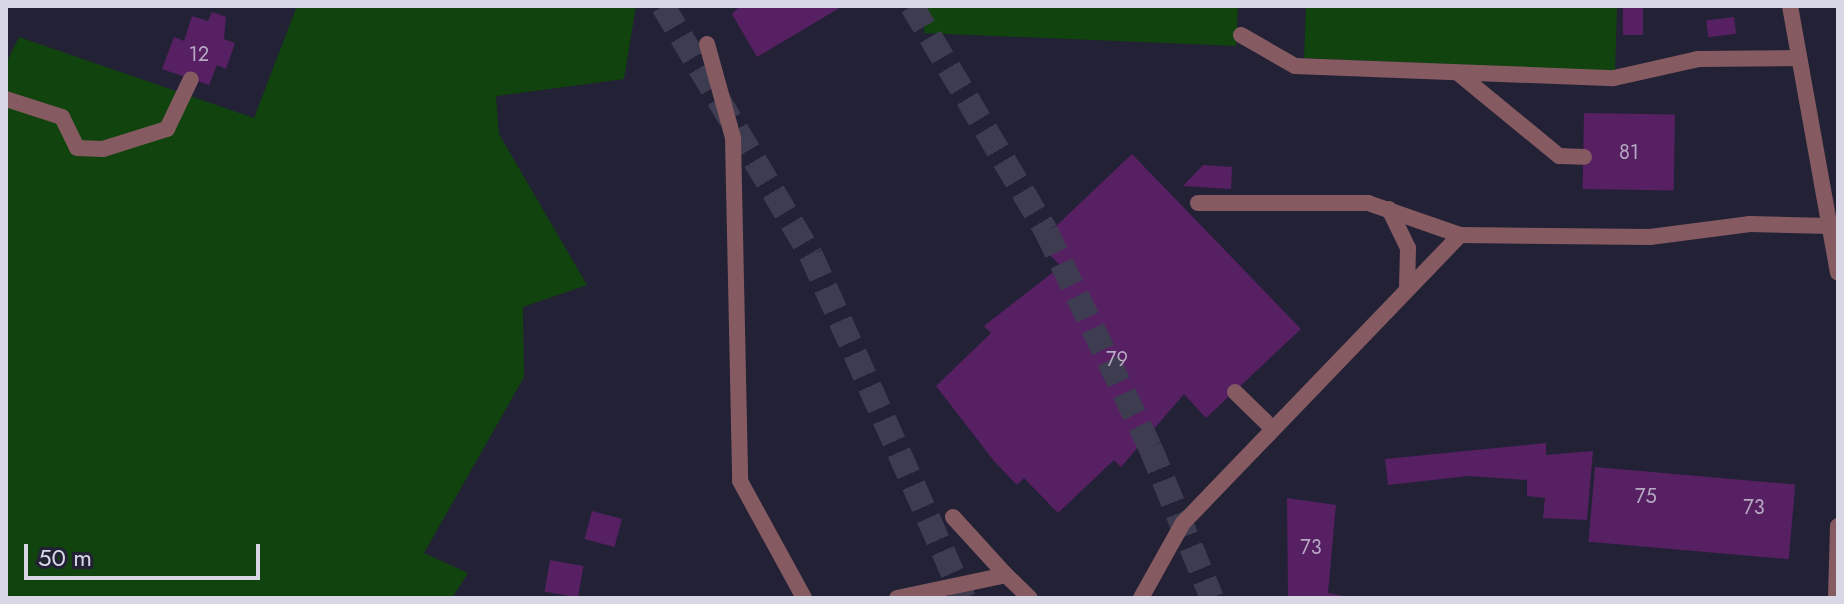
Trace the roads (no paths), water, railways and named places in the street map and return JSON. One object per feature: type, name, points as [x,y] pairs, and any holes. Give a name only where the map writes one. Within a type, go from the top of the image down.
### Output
[{"type":"street","points":[[1790,6],[1838,273]]},
{"type":"street","points":[[1241,35],[1295,66],[1458,73],[1614,78],[1698,59],[1799,58]]},
{"type":"street","points":[[707,44],[733,138],[740,481],[804,598]]},
{"type":"street","points":[[1458,73],[1559,156],[1584,157]]},
{"type":"street","points":[[6,99],[62,117],[77,148],[103,149],[167,129],[191,79]]},
{"type":"street","points":[[1198,203],[1368,203],[1460,235],[1650,237],[1750,224],[1830,226]]},
{"type":"street","points":[[1389,209],[1408,248],[1407,289]]},
{"type":"street","points":[[1141,598],[1183,523],[1270,426],[1460,235]]},
{"type":"street","points":[[1235,392],[1270,426]]},
{"type":"street","points":[[953,517],[1030,598]]},
{"type":"street","points":[[1836,598],[1838,526]]},
{"type":"street","points":[[897,598],[1006,575]]},
{"type":"tunnel","points":[[663,6],[811,255],[964,598]]},
{"type":"tunnel","points":[[912,6],[1046,231],[1150,447],[1212,598]]}]
